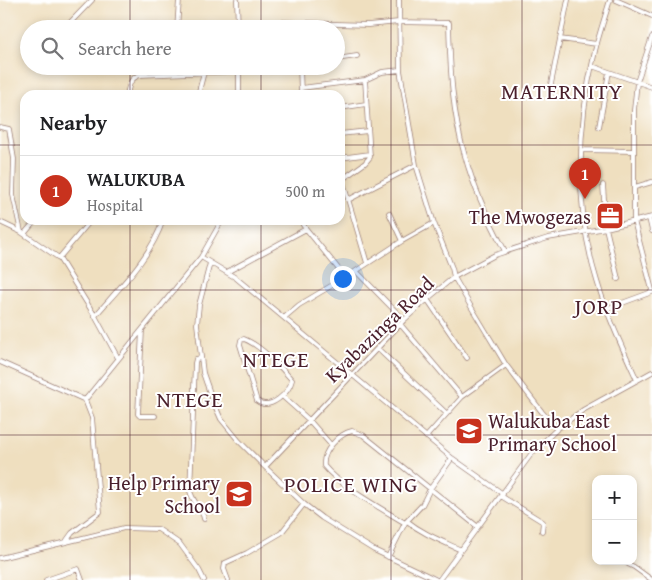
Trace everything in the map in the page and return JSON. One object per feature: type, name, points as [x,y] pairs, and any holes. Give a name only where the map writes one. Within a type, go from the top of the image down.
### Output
[{"type":"street","points":[[73,20],[92,0]]},
{"type":"street","points":[[178,20],[179,0]]},
{"type":"street","points":[[237,0],[238,20]]},
{"type":"street","points":[[400,0],[400,70],[416,165],[434,223],[454,277],[506,365],[557,429]]},
{"type":"street","points":[[550,89],[568,0]]},
{"type":"street","points":[[610,0],[597,44],[582,120],[580,168],[586,232],[596,279],[606,310],[637,380]]},
{"type":"street","points":[[616,0],[652,16]]},
{"type":"street","points":[[345,25],[400,22],[449,23],[449,55],[464,156],[488,217],[505,251]]},
{"type":"street","points":[[606,310],[652,291],[634,221],[634,110],[637,82],[652,37]]},
{"type":"street","points":[[560,39],[597,44]]},
{"type":"street","points":[[345,58],[357,56]]},
{"type":"street","points":[[592,66],[652,87]]},
{"type":"street","points":[[300,75],[301,88],[364,80],[382,72],[400,70]]},
{"type":"street","points":[[599,127],[609,72]]},
{"type":"street","points":[[128,90],[130,82],[136,76],[147,75]]},
{"type":"street","points":[[199,90],[203,75]]},
{"type":"street","points":[[239,75],[240,90]]},
{"type":"street","points":[[345,177],[368,160],[370,154],[364,80]]},
{"type":"street","points":[[345,107],[366,104]]},
{"type":"street","points":[[0,127],[9,129],[14,159],[14,195],[20,220]]},
{"type":"street","points":[[345,133],[368,130]]},
{"type":"street","points":[[581,150],[634,152]]},
{"type":"street","points":[[345,157],[370,154]]},
{"type":"street","points":[[348,200],[416,165]]},
{"type":"street","points":[[635,187],[652,182]]},
{"type":"street","points":[[604,185],[606,228],[618,279]]},
{"type":"street","points":[[345,191],[367,263]]},
{"type":"street","points":[[389,213],[402,241]]},
{"type":"street","points":[[651,217],[652,231]]},
{"type":"street","name":"Kyabazinga Road","points":[[265,468],[400,324],[454,277],[505,251],[548,238],[606,228],[651,217]]},
{"type":"street","points":[[0,222],[23,233],[60,258],[96,316],[118,358]]},
{"type":"street","points":[[285,318],[299,305],[434,223]]},
{"type":"street","points":[[21,225],[23,233]]},
{"type":"street","points":[[23,233],[31,225]]},
{"type":"street","points":[[60,258],[87,225]]},
{"type":"street","points":[[96,316],[143,258],[155,240],[161,225]]},
{"type":"street","points":[[85,400],[200,257],[219,225]]},
{"type":"street","points":[[304,225],[345,277]]},
{"type":"street","points":[[226,272],[306,229]]},
{"type":"street","points":[[200,257],[226,272],[285,318],[452,458],[502,496],[542,522],[542,531]]},
{"type":"street","points":[[210,263],[196,324],[203,373],[221,418],[239,442],[304,504],[340,530],[388,557],[438,580],[532,453],[557,429],[583,410],[652,372]]},
{"type":"street","points":[[356,271],[404,320]]},
{"type":"street","points":[[427,299],[467,358]]},
{"type":"street","points":[[400,324],[462,397]]},
{"type":"street","points":[[142,330],[138,414],[140,416],[155,416]]},
{"type":"street","points":[[244,339],[251,342],[272,359],[291,379],[291,384],[282,396],[268,405],[257,401],[240,345],[241,340],[244,339]]},
{"type":"street","points":[[378,349],[446,413]]},
{"type":"street","points":[[201,358],[196,359],[195,363],[190,491],[204,519]]},
{"type":"street","points":[[0,362],[85,400],[92,418],[100,512],[76,529],[67,540]]},
{"type":"street","points":[[426,437],[462,397],[506,365]]},
{"type":"street","points":[[282,396],[309,420],[332,445]]},
{"type":"street","points":[[461,550],[435,537],[422,533],[358,493],[327,470],[323,462],[324,456],[332,445],[348,432],[357,432],[478,527]]},
{"type":"street","points":[[388,557],[406,522],[422,505],[430,489],[452,458]]},
{"type":"street","points":[[228,580],[224,569],[225,563],[247,553],[281,533],[304,504]]},
{"type":"street","points":[[0,558],[67,540],[124,528],[158,529],[180,544],[204,580]]},
{"type":"street","points":[[630,565],[652,580]]},
{"type":"street","points":[[46,580],[78,569],[82,580]]},
{"type":"place","name":"WALUKUBA","points":[[585,199]]},
{"type":"place","name":"The Mwogezas","points":[[610,216]]},
{"type":"place","name":"Walukuba East Primary School","points":[[469,431]]},
{"type":"place","name":"Help Primary School","points":[[239,494]]},
{"type":"district","name":"MATERNITY","points":[[562,91]]},
{"type":"district","name":"JORP","points":[[599,306]]},
{"type":"district","name":"NTEGE","points":[[276,359]]},
{"type":"district","name":"NTEGE","points":[[190,399]]},
{"type":"district","name":"POLICE WING","points":[[351,484]]}]
